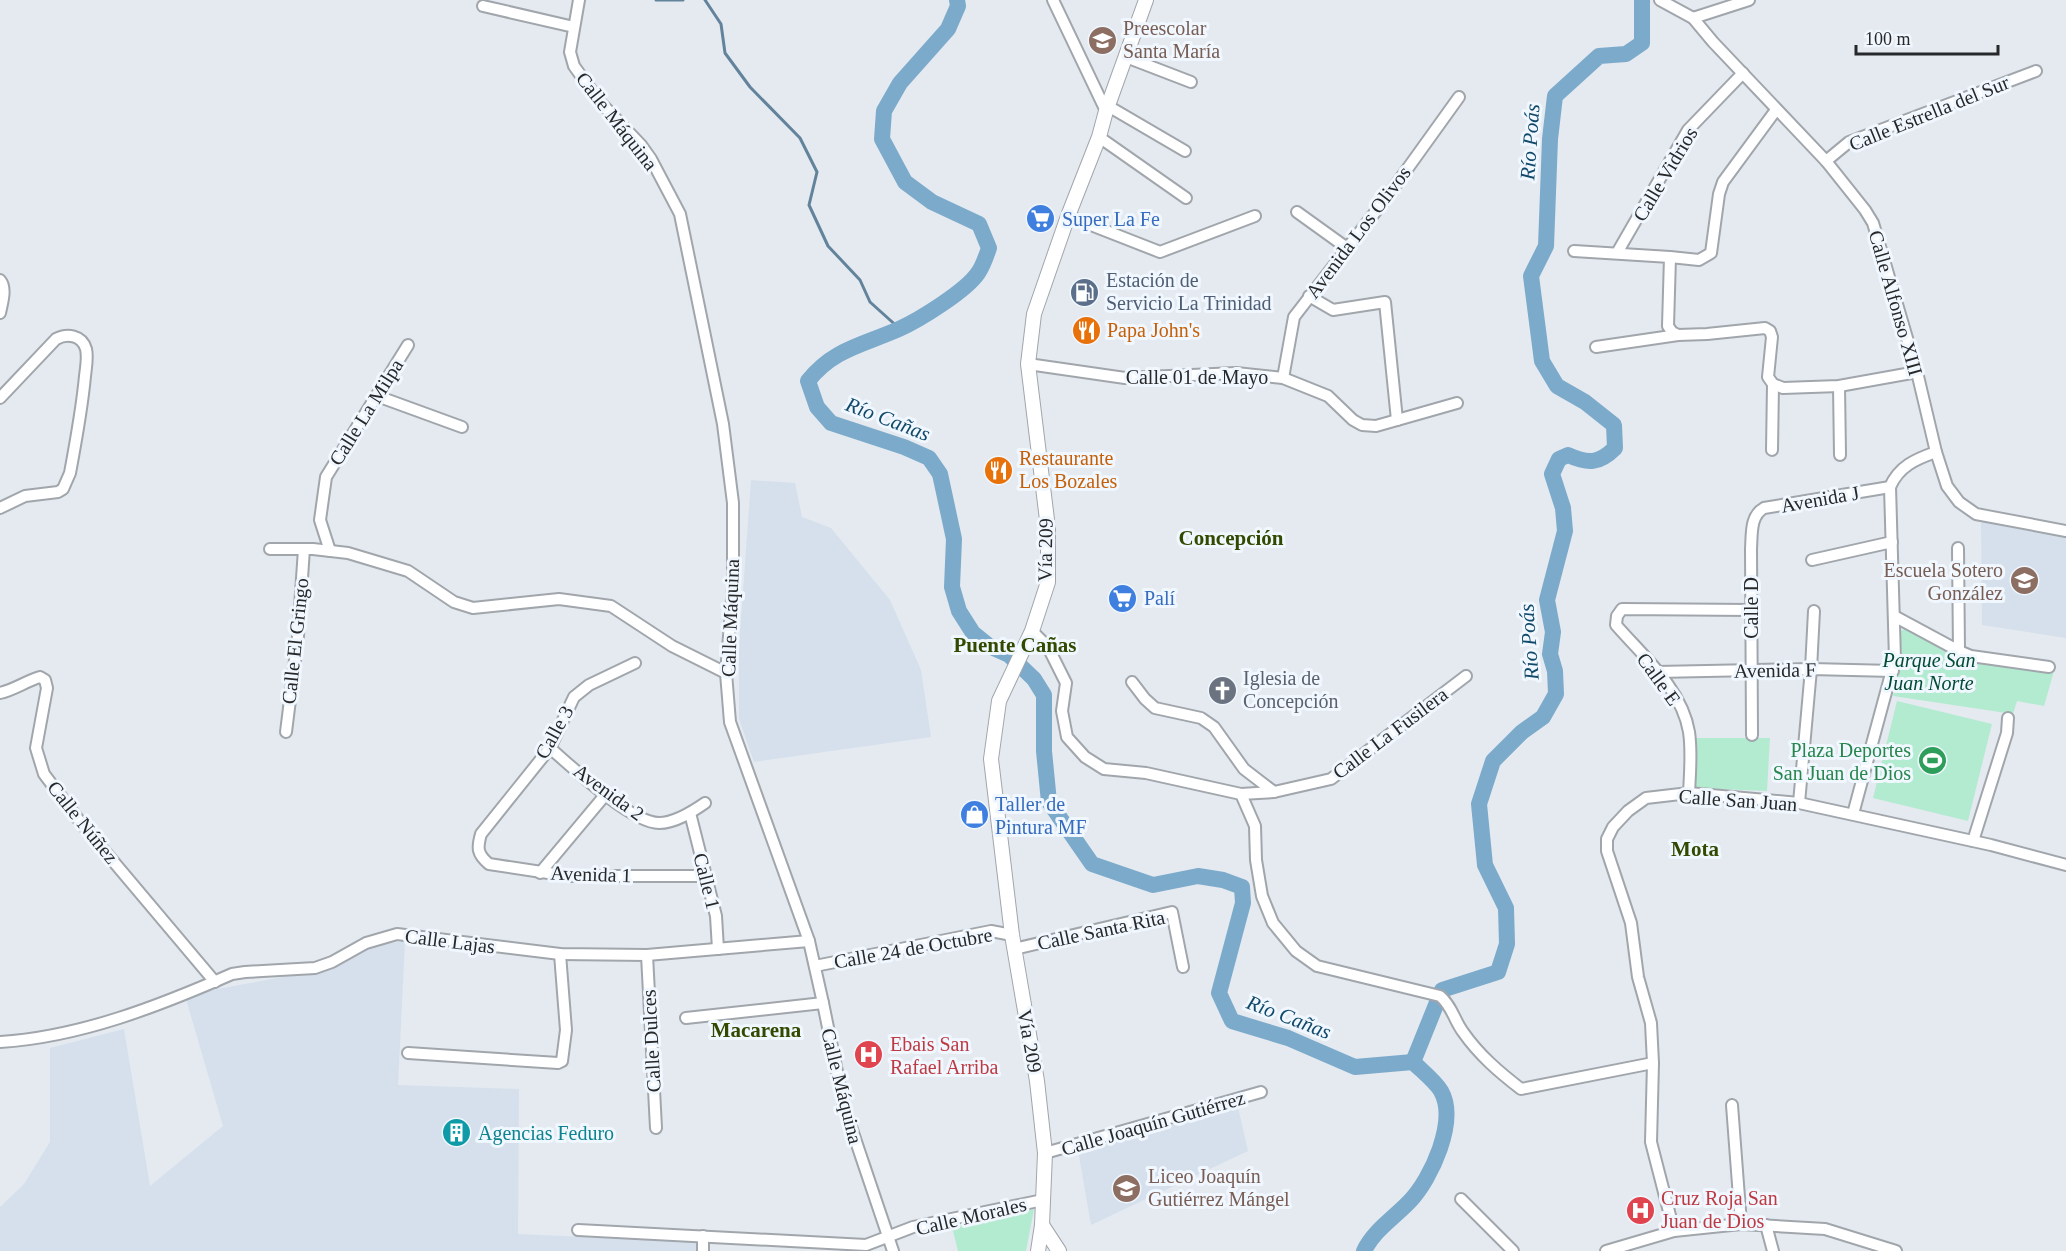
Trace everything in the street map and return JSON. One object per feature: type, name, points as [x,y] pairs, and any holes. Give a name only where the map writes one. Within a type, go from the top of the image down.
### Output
[{"type":"main road","name":"Vía 209","points":[[1038,1251],[1042,1226],[1045,1153],[1037,1081],[1013,942],[991,759],[999,701],[1032,631],[1048,582],[1048,528],[1028,364],[1034,314],[1146,0]]},
{"type":"main road","points":[[1042,1226],[1059,1251]]},
{"type":"street","name":"Calle Máquina","points":[[579,0],[570,52],[574,66],[600,102],[646,152],[668,188],[680,214],[723,424],[734,503],[733,587],[726,674],[730,722],[808,941],[844,1106],[893,1251]]},
{"type":"street","points":[[1053,0],[1107,108],[1185,151]]},
{"type":"street","name":"Calle Alfonso XIII","points":[[1660,0],[1693,18],[1776,110],[1826,161],[1873,223],[1917,372],[1936,452],[1947,486],[1959,502],[1976,514],[2066,531]]},
{"type":"street","points":[[1693,18],[1749,0]]},
{"type":"street","points":[[483,6],[574,27]]},
{"type":"street","points":[[1126,57],[1191,82]]},
{"type":"street","name":"Calle Estrella del Sur","points":[[1826,161],[1849,142],[2036,71]]},
{"type":"street","name":"Calle Vidrios","points":[[1617,253],[1688,130],[1743,73]]},
{"type":"street","name":"Avenida Los Olivos","points":[[1283,378],[1294,317],[1390,193],[1459,97]]},
{"type":"street","points":[[1574,251],[1699,260],[1711,253],[1723,182],[1776,110]]},
{"type":"street","points":[[1099,137],[1186,198]]},
{"type":"street","points":[[1297,212],[1347,248]]},
{"type":"street","points":[[1068,216],[1160,252],[1255,216]]},
{"type":"street","points":[[1670,257],[1668,326],[1678,335]]},
{"type":"street","points":[[0,280],[4,285],[4,292],[0,313]]},
{"type":"street","points":[[1309,296],[1333,310],[1385,302],[1397,420]]},
{"type":"street","points":[[1596,347],[1678,335],[1765,328],[1770,331],[1772,337],[1768,377],[1773,384],[1783,388],[1839,386],[1917,372]]},
{"type":"street","points":[[0,398],[56,339],[70,335],[78,337],[83,343],[86,350],[86,362],[83,400],[70,473],[66,482],[58,492],[25,496],[0,508]]},
{"type":"street","name":"Calle La Milpa","points":[[330,551],[320,520],[326,477],[346,441],[378,396],[408,345]]},
{"type":"street","name":"Calle 01 de Mayo","points":[[1028,364],[1125,378],[1236,373],[1283,378],[1328,396],[1353,420],[1362,425],[1376,426],[1457,403]]},
{"type":"street","points":[[1772,450],[1773,384]]},
{"type":"street","points":[[1839,386],[1840,455]]},
{"type":"street","points":[[378,396],[462,426]]},
{"type":"street","points":[[1853,814],[1895,659],[1890,487],[1906,465],[1915,459],[1936,452]]},
{"type":"street","name":"Avenida J","points":[[1754,518],[1764,508],[1890,487]]},
{"type":"street","name":"Calle D","points":[[1752,735],[1751,549],[1754,518]]},
{"type":"street","points":[[1812,560],[1892,542]]},
{"type":"street","points":[[1958,548],[1959,651]]},
{"type":"street","points":[[270,549],[348,553],[408,571],[454,602],[473,608],[559,599],[611,606],[672,646],[726,674]]},
{"type":"street","name":"Calle El Gringo","points":[[286,732],[298,636],[304,549]]},
{"type":"street","name":"Calle E","points":[[1689,793],[1689,731],[1681,707],[1657,672],[1616,625],[1617,616],[1622,609],[1751,610]]},
{"type":"street","points":[[1799,803],[1814,611]]},
{"type":"street","points":[[1894,616],[1971,656],[2049,667]]},
{"type":"street","name":"Calle La Fusilera","points":[[1032,631],[1048,647],[1066,683],[1062,711],[1067,737],[1085,758],[1104,769],[1146,773],[1241,794],[1274,792],[1331,779],[1466,676]]},
{"type":"street","name":"Calle 3","points":[[479,855],[477,847],[481,834],[550,748],[573,697],[589,685],[635,663]]},
{"type":"street","name":"Avenida F","points":[[1657,672],[1811,669],[1893,671]]},
{"type":"street","name":"Calle Núñez","points":[[0,693],[40,677],[45,680],[47,688],[36,748],[44,774],[81,823],[215,982]]},
{"type":"street","points":[[1132,682],[1155,708],[1201,718],[1214,727],[1244,769],[1274,792]]},
{"type":"street","points":[[1973,841],[2007,733],[2008,717]]},
{"type":"street","name":"Avenida 2","points":[[550,748],[606,794],[641,819],[652,822],[669,822],[705,804]]},
{"type":"street","name":"Calle San Juan","points":[[1674,1231],[1651,1142],[1653,1063],[1651,1023],[1638,976],[1631,923],[1606,851],[1607,839],[1613,827],[1628,811],[1646,798],[1689,793],[1799,803],[1973,841],[2066,865]]},
{"type":"street","points":[[540,873],[606,794]]},
{"type":"street","points":[[1241,794],[1255,826],[1256,860],[1262,896],[1273,923],[1296,951],[1317,966],[1440,996],[1449,1004],[1462,1031],[1492,1067],[1521,1089],[1653,1063]]},
{"type":"street","name":"Calle 1","points":[[690,813],[716,916],[718,949]]},
{"type":"street","name":"Avenida 1","points":[[479,855],[489,864],[568,876],[706,876]]},
{"type":"street","name":"Calle Santa Rita","points":[[1013,942],[1172,912],[1183,967]]},
{"type":"street","name":"Calle 24 de Octubre","points":[[815,966],[991,931],[1013,942]]},
{"type":"street","name":"Calle Lajas","points":[[0,1042],[79,1030],[232,974],[315,968],[332,962],[366,943],[397,934],[560,954],[647,955],[808,941]]},
{"type":"street","points":[[408,1053],[558,1063],[562,1061],[566,1030],[560,954]]},
{"type":"street","name":"Calle Dulces","points":[[647,955],[656,1128]]},
{"type":"street","points":[[686,1018],[823,1003]]},
{"type":"street","name":"Calle Joaquín Gutiérrez","points":[[1045,1153],[1261,1092]]},
{"type":"street","points":[[1732,1105],[1741,1224]]},
{"type":"street","points":[[1461,1199],[1513,1251]]},
{"type":"street","name":"Calle Morales","points":[[578,1230],[866,1245],[913,1227],[1043,1200]]},
{"type":"street","points":[[1606,1251],[1674,1231],[1741,1224],[1825,1228],[1896,1251]]},
{"type":"street","points":[[1766,1225],[1773,1251]]},
{"type":"street","points":[[703,1236],[703,1251]]},
{"type":"shaded area","points":[[751,480],[795,483],[802,517],[831,528],[890,600],[921,670],[931,737],[754,762],[739,719],[739,647]]},
{"type":"shaded area","name":"Escuela Sotero González","points":[[1981,521],[2066,537],[2066,638],[1982,625]]},
{"type":"shaded area","points":[[405,941],[398,1085],[519,1089],[518,1234],[699,1242],[698,1251],[0,1251],[0,1207],[24,1184],[50,1142],[50,1048],[124,1029],[150,1186],[223,1126],[186,999],[212,990],[327,969],[361,948]]},
{"type":"shaded area","name":"Liceo Joaquín Gutiérrez Mángel","points":[[1237,1103],[1248,1151],[1091,1225],[1078,1150]]},
{"type":"green space","name":"Parque San Juan Norte","points":[[1909,629],[1981,661],[2054,671],[2044,706],[2017,701],[2013,714],[1893,696],[1902,653],[1900,632]]},
{"type":"green space","name":"Plaza Deportes San Juan de Dios","points":[[1897,701],[1992,724],[1968,821],[1873,798]]},
{"type":"green space","points":[[1694,738],[1770,738],[1767,791],[1694,788]]},
{"type":"green space","points":[[1034,1209],[1026,1251],[958,1251],[952,1227]]},
{"type":"waterway","points":[[656,0],[683,0]]},
{"type":"waterway","points":[[705,0],[721,24],[725,53],[750,87],[800,138],[817,172],[809,205],[828,246],[860,280],[870,302],[900,329]]},
{"type":"waterway","name":"Río Cañas","points":[[957,0],[958,6],[948,29],[900,83],[884,111],[882,139],[905,182],[932,202],[979,224],[989,248],[988,251],[978,273],[972,280],[942,304],[899,329],[838,355],[818,370],[808,381],[817,407],[831,423],[904,447],[929,458],[940,474],[954,539],[952,587],[959,611],[973,633],[989,646],[1009,655],[1034,679],[1044,695],[1044,751],[1049,802],[1092,864],[1153,885],[1198,876],[1223,880],[1242,887],[1243,903],[1219,993],[1232,1021],[1288,1038],[1355,1067],[1413,1062]]},
{"type":"waterway","name":"Río Poás","points":[[1413,1062],[1442,990],[1498,972],[1507,944],[1506,908],[1485,865],[1479,804],[1493,761],[1522,732],[1543,717],[1556,694],[1555,671],[1550,654],[1553,632],[1547,600],[1565,531],[1563,508],[1552,474],[1559,459],[1568,455],[1593,461],[1604,457],[1615,448],[1614,425],[1585,402],[1557,386],[1542,361],[1531,276],[1546,246],[1550,139],[1555,96],[1599,56],[1626,54],[1642,43],[1642,0]]},
{"type":"waterway","name":"Río Cañas","points":[[1364,1251],[1379,1231],[1418,1191],[1440,1149],[1446,1118],[1445,1103],[1441,1091],[1413,1062]]},
{"type":"place","name":"Preescolar Santa María","points":[[1102,40]]},
{"type":"place","name":"Super La Fe","points":[[1041,219]]},
{"type":"place","name":"Estación de Servicio La Trinidad","points":[[1085,292]]},
{"type":"place","name":"Papa John's","points":[[1086,330]]},
{"type":"place","name":"Restaurante Los Bozales","points":[[998,470]]},
{"type":"place","name":"Escuela Sotero González","points":[[2024,581]]},
{"type":"place","name":"Palí","points":[[1123,598]]},
{"type":"place","name":"Iglesia de Concepción","points":[[1222,690]]},
{"type":"place","name":"Plaza Deportes San Juan de Dios","points":[[1932,761]]},
{"type":"place","name":"Taller de Pintura MF","points":[[974,815]]},
{"type":"place","name":"Ebais San Rafael Arriba","points":[[869,1055]]},
{"type":"place","name":"Agencias Feduro","points":[[457,1133]]},
{"type":"place","name":"Liceo Joaquín Gutiérrez Mángel","points":[[1127,1188]]},
{"type":"place","name":"Cruz Roja San Juan de Dios","points":[[1640,1210]]},
{"type":"district","name":"Concepción","points":[[1231,538]]},
{"type":"district","name":"Puente Cañas","points":[[1015,645]]},
{"type":"district","name":"Mota","points":[[1695,849]]},
{"type":"district","name":"Macarena","points":[[756,1030]]}]
